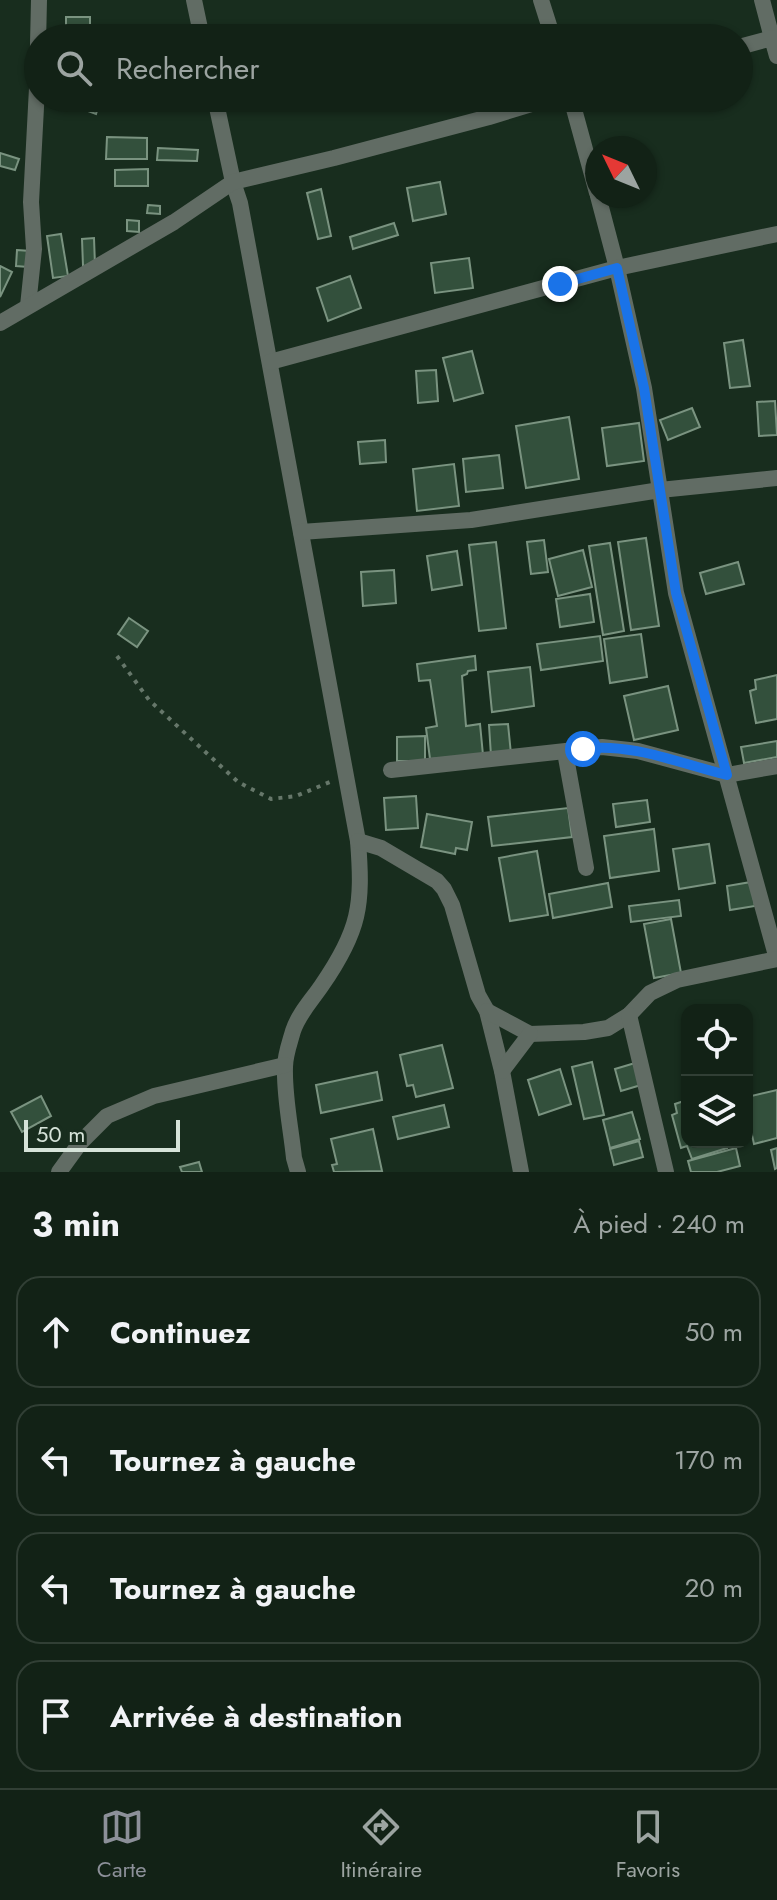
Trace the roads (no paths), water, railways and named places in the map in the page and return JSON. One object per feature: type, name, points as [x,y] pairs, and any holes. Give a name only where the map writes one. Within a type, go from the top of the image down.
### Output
[{"type":"street","points":[[38,24],[39,0]]},
{"type":"street","points":[[194,0],[199,24]]},
{"type":"street","points":[[541,0],[549,24]]},
{"type":"street","points":[[762,0],[777,56]]},
{"type":"street","points":[[753,43],[772,38]]},
{"type":"street","points":[[28,306],[34,249],[31,202],[36,112]]},
{"type":"street","points":[[218,112],[240,203],[270,362],[347,776],[361,880],[353,934],[304,1008],[294,1028],[285,1065],[298,1172]]},
{"type":"street","points":[[0,323],[174,222],[233,182],[506,112]]},
{"type":"street","points":[[575,112],[585,150]]},
{"type":"street","points":[[487,1011],[530,1034],[608,1028],[629,1015],[650,993],[677,980],[777,959],[676,593],[644,388],[601,208]]},
{"type":"street","points":[[270,362],[617,268],[777,234]]},
{"type":"street","points":[[301,532],[471,520],[660,490],[777,478]]},
{"type":"street","points":[[391,770],[602,747],[638,751],[727,775],[777,766]]},
{"type":"street","points":[[565,752],[586,868]]},
{"type":"street","points":[[358,841],[381,848],[437,881],[444,889],[458,922],[478,995],[487,1011],[521,1172]]},
{"type":"street","points":[[629,1015],[666,1172]]},
{"type":"street","points":[[502,1071],[530,1034]]},
{"type":"street","points":[[59,1172],[80,1143],[107,1116],[154,1096],[285,1065]]}]
